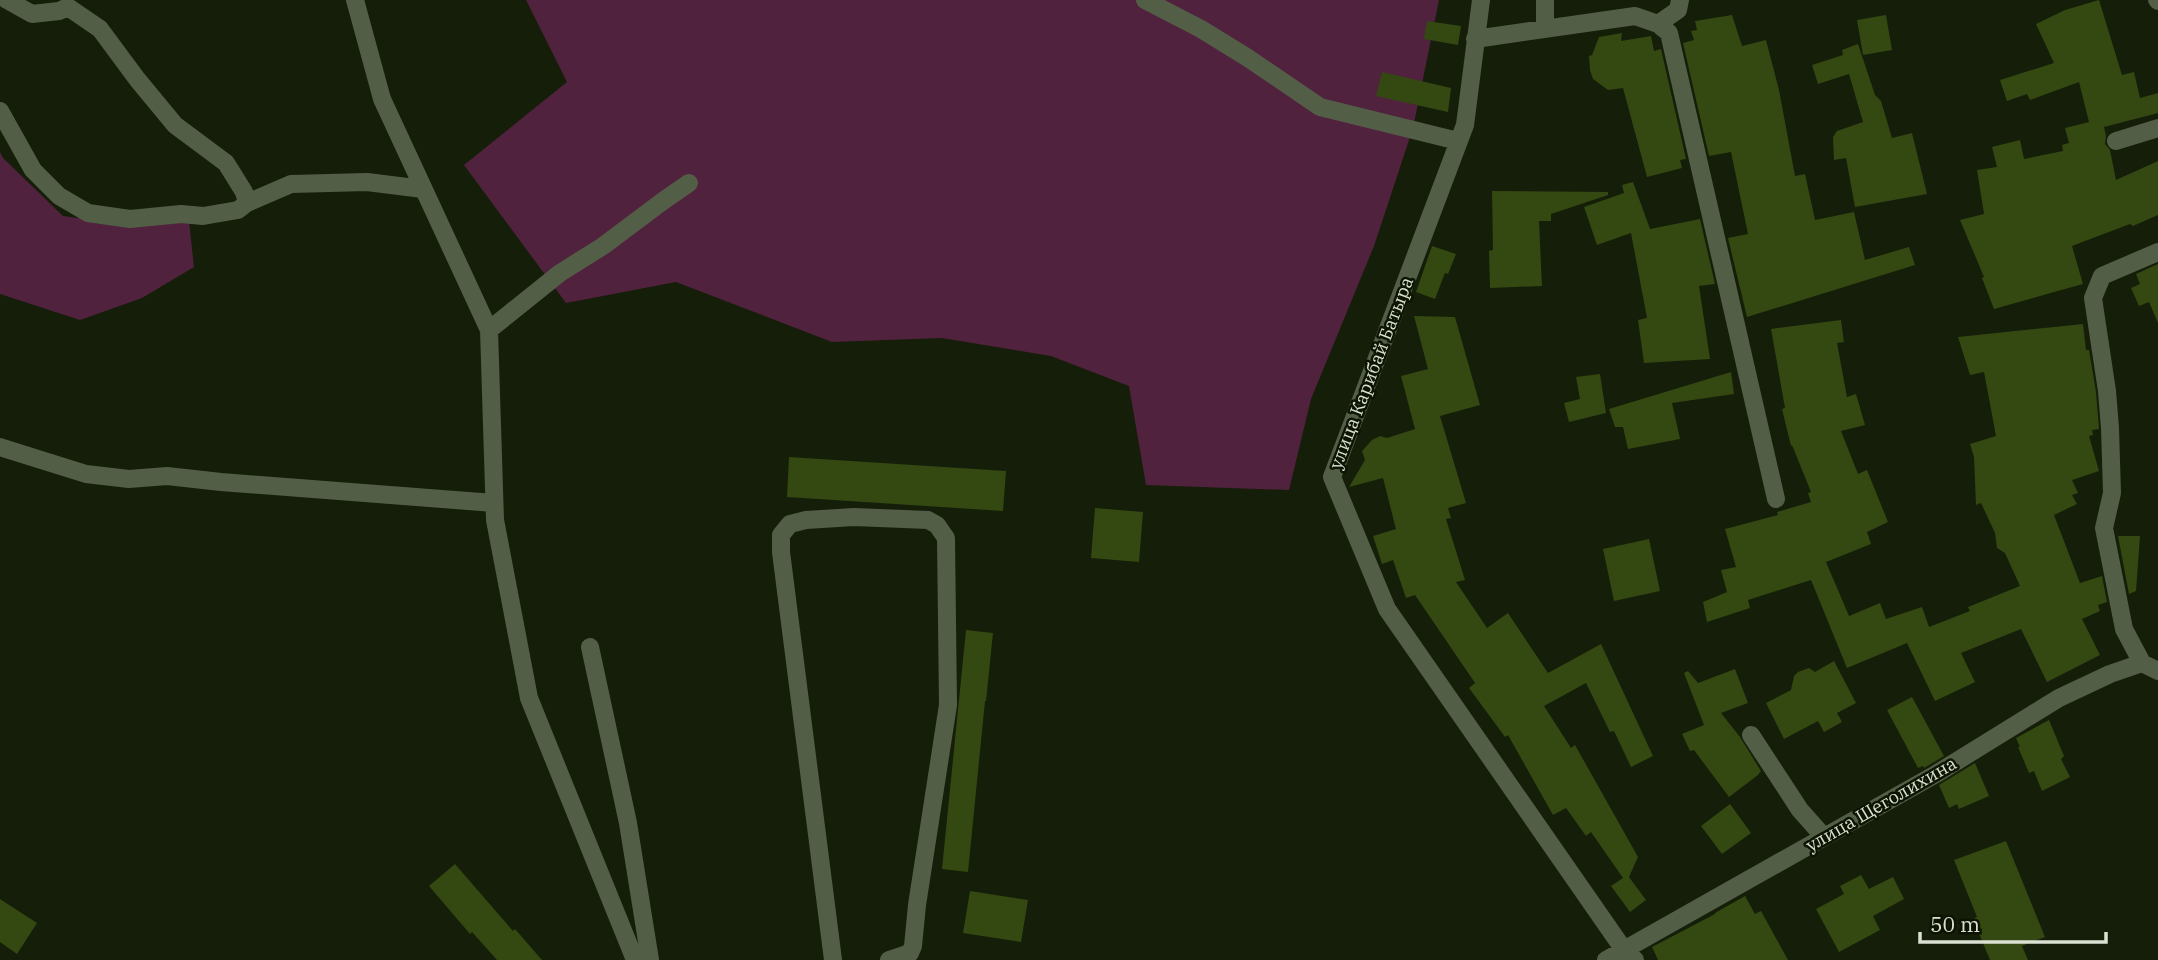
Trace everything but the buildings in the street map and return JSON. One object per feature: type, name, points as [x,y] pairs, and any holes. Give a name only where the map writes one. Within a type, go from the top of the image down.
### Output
[{"type":"street","points":[[7,0],[32,14],[59,11],[68,7],[100,29],[175,125],[226,163],[244,192],[247,203]]},
{"type":"street","points":[[355,0],[382,99],[489,330],[495,520],[529,698],[635,960]]},
{"type":"street","points":[[1145,0],[1201,29],[1320,107],[1458,141]]},
{"type":"street","name":"улица Карибай Батыра","points":[[1481,0],[1465,125],[1332,477],[1387,608],[1629,955]]},
{"type":"street","points":[[1545,0],[1545,29]]},
{"type":"street","points":[[1658,24],[1678,10],[1680,0]]},
{"type":"street","points":[[1475,40],[1635,16],[1658,24],[1670,33],[1776,499]]},
{"type":"street","points":[[0,111],[33,170],[59,196],[88,212],[130,219],[181,214],[203,215],[238,209],[291,184],[367,182],[423,189]]},
{"type":"street","points":[[2116,141],[2158,128]]},
{"type":"street","points":[[489,330],[560,273],[603,246],[689,183]]},
{"type":"street","points":[[2150,667],[2124,629],[2104,528],[2112,493],[2110,428],[2093,298],[2102,276],[2158,252]]},
{"type":"street","points":[[0,447],[86,474],[129,479],[167,476],[494,503]]},
{"type":"street","points":[[833,960],[780,535],[790,524],[806,520],[854,517],[928,520],[937,525],[946,538],[948,705],[913,946],[910,953],[889,960]]},
{"type":"street","points":[[590,647],[628,823],[650,960]]},
{"type":"street","name":"улица Щеголихина","points":[[1606,960],[1629,955],[1824,836],[1936,774],[2059,698],[2110,674],[2150,667]]},
{"type":"street","points":[[1751,735],[1800,810],[1824,836]]},
{"type":"shaded area","points":[[526,0],[1439,0],[1413,128],[1374,246],[1311,399],[1289,490],[1146,485],[1129,386],[1051,356],[942,338],[832,342],[676,282],[566,303],[464,165],[567,82]]},
{"type":"shaded area","points":[[0,152],[63,216],[136,226],[189,221],[194,267],[142,298],[80,320],[0,294]]}]
